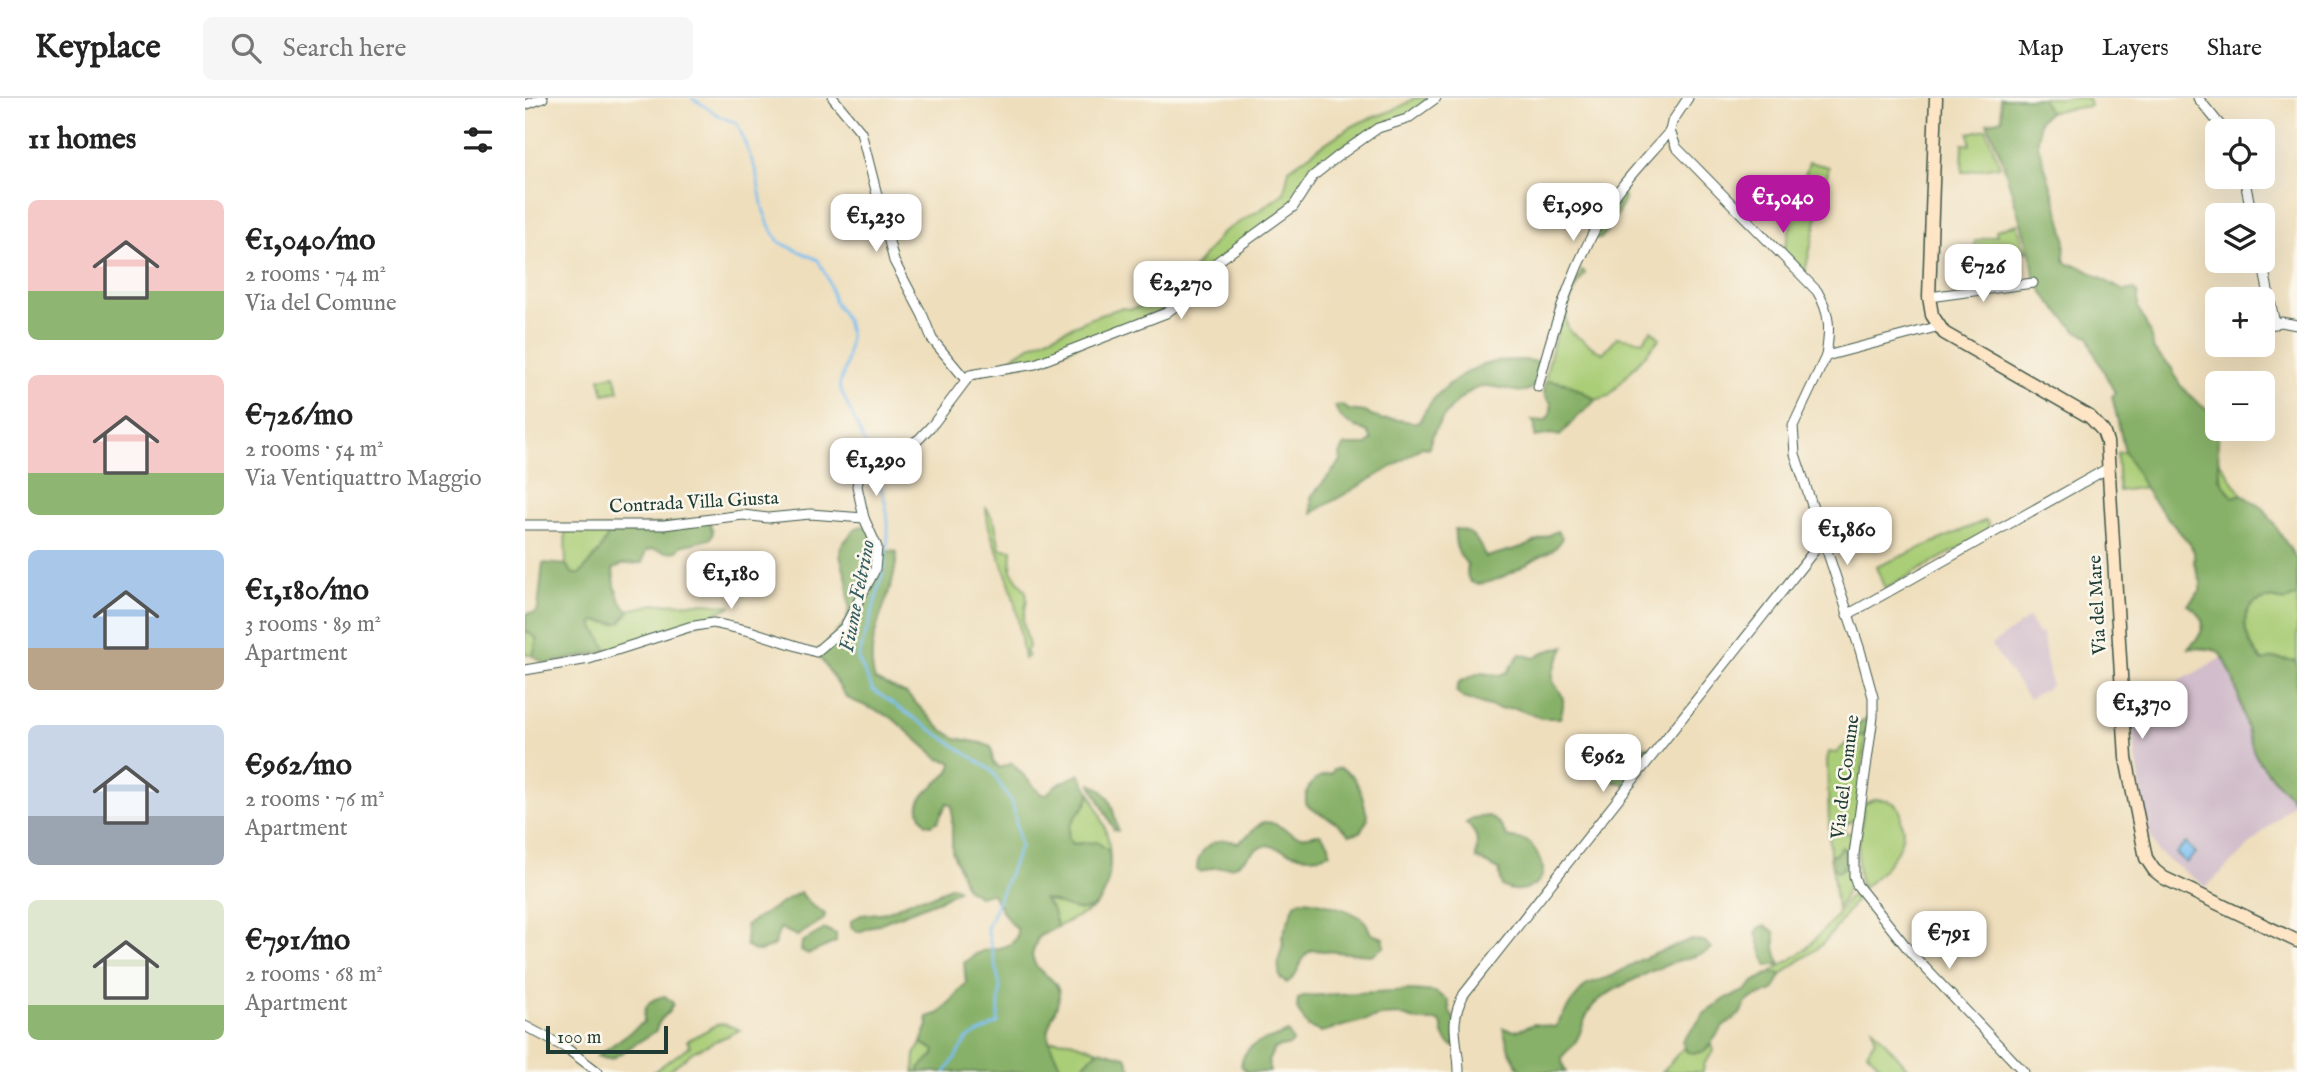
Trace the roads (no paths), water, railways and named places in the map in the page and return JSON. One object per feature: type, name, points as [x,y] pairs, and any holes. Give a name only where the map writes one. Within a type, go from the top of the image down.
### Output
[{"type":"street","points":[[525,105],[543,98]]},
{"type":"street","points":[[833,98],[861,132],[894,261],[932,339],[966,380]]},
{"type":"street","points":[[525,670],[589,659],[688,627],[713,624],[750,631],[816,652],[844,628],[875,570],[877,547],[864,517],[857,486],[859,477],[919,439],[970,374],[1035,363],[1166,313],[1200,288],[1217,262],[1293,207],[1313,176],[1378,128],[1407,119],[1436,98]]},
{"type":"street","points":[[1538,387],[1552,332],[1593,234],[1618,192],[1670,131],[1672,121],[1688,98]]},
{"type":"street","points":[[1826,356],[1940,326],[1932,315],[1929,297],[1936,98]]},
{"type":"street","points":[[2198,98],[2215,119]]},
{"type":"street","name":"Via del Comune","points":[[1670,131],[1672,140],[1684,157],[1817,291],[1826,306],[1829,320],[1826,356],[1793,426],[1795,454],[1873,697],[1873,717],[1854,854],[1857,886],[1912,954],[2024,1072]]},
{"type":"street","points":[[1929,297],[2033,283]]},
{"type":"street","points":[[2275,324],[2281,322],[2297,325]]},
{"type":"street","name":"Via del Mare","points":[[1940,326],[1944,333],[2097,423],[2107,442],[2126,758],[2146,858],[2164,878],[2297,942]]},
{"type":"street","points":[[1847,615],[2110,467]]},
{"type":"street","name":"Contrada Villa Giusta","points":[[525,525],[664,525],[743,515],[768,518],[810,514],[864,517]]},
{"type":"street","points":[[1459,1072],[1454,1036],[1455,1017],[1464,994],[1814,551],[1821,538]]},
{"type":"street","points":[[525,1026],[566,1048],[598,1072]]},
{"type":"water","points":[[2186,843],[2196,853],[2186,863],[2176,853]]},
{"type":"waterway","name":"Fiume Feltrino","points":[[692,98],[721,117],[737,123],[756,171],[769,225],[779,242],[818,260],[828,279],[834,301],[846,320],[850,337],[846,365],[839,386],[876,470],[888,522],[883,573],[858,659],[873,690],[992,771],[1013,805],[1020,847],[987,928],[1000,986],[998,1023],[967,1039],[946,1072]]}]
